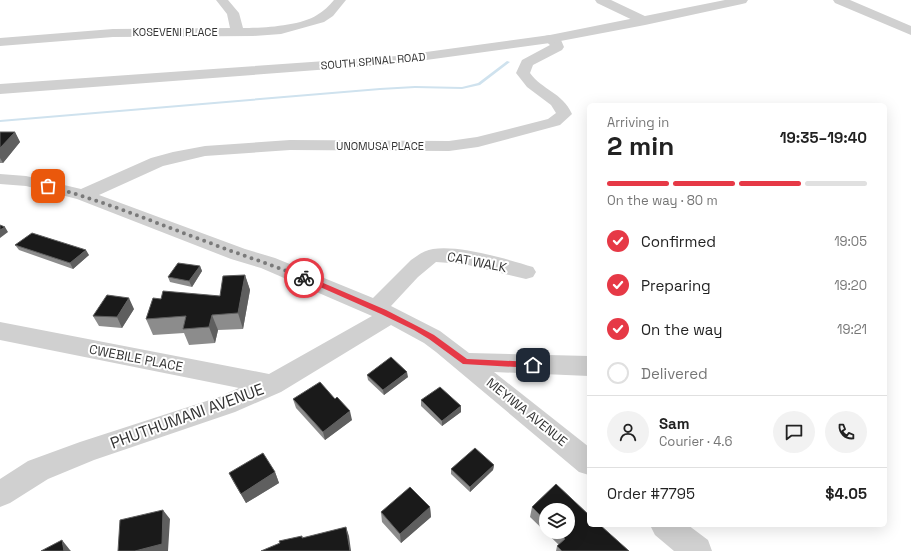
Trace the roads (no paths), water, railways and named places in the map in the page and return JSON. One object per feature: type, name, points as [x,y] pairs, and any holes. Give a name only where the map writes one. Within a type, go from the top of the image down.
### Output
[{"type":"street","points":[[222,0],[233,13],[237,32]]},
{"type":"street","name":"KOSEVENI PLACE","points":[[0,42],[120,32],[237,32],[281,30],[309,23],[329,13],[340,0]]},
{"type":"street","points":[[601,0],[645,21]]},
{"type":"street","name":"SOUTH SPINAL ROAD","points":[[0,89],[397,60],[550,39],[645,21],[742,0]]},
{"type":"street","points":[[839,0],[908,28]]},
{"type":"street","points":[[860,0],[878,17]]},
{"type":"street","name":"UNOMUSA PLACE","points":[[83,196],[157,162],[173,157],[205,151],[290,146],[449,146],[478,142],[554,122],[564,114],[563,109],[559,104],[532,84],[522,73],[527,63],[557,47],[556,43],[550,39]]},
{"type":"street","name":"MEYIWA AVENUE","points":[[0,179],[26,181],[83,196],[238,254],[268,263],[384,312],[432,337],[466,362],[587,461]]},
{"type":"street","name":"CAT WALK","points":[[384,312],[422,263],[432,256],[447,255],[526,272]]},
{"type":"street","name":"PHUTHUMANI AVENUE","points":[[0,494],[38,470],[89,450],[226,405],[272,385],[384,312]]},
{"type":"street","name":"CWEBILE PLACE","points":[[0,331],[272,385]]},
{"type":"street","points":[[466,362],[587,366]]},
{"type":"street","points":[[667,527],[697,551]]},
{"type":"waterway","points":[[0,121],[380,89],[415,87],[462,88],[479,84],[508,62]]}]
